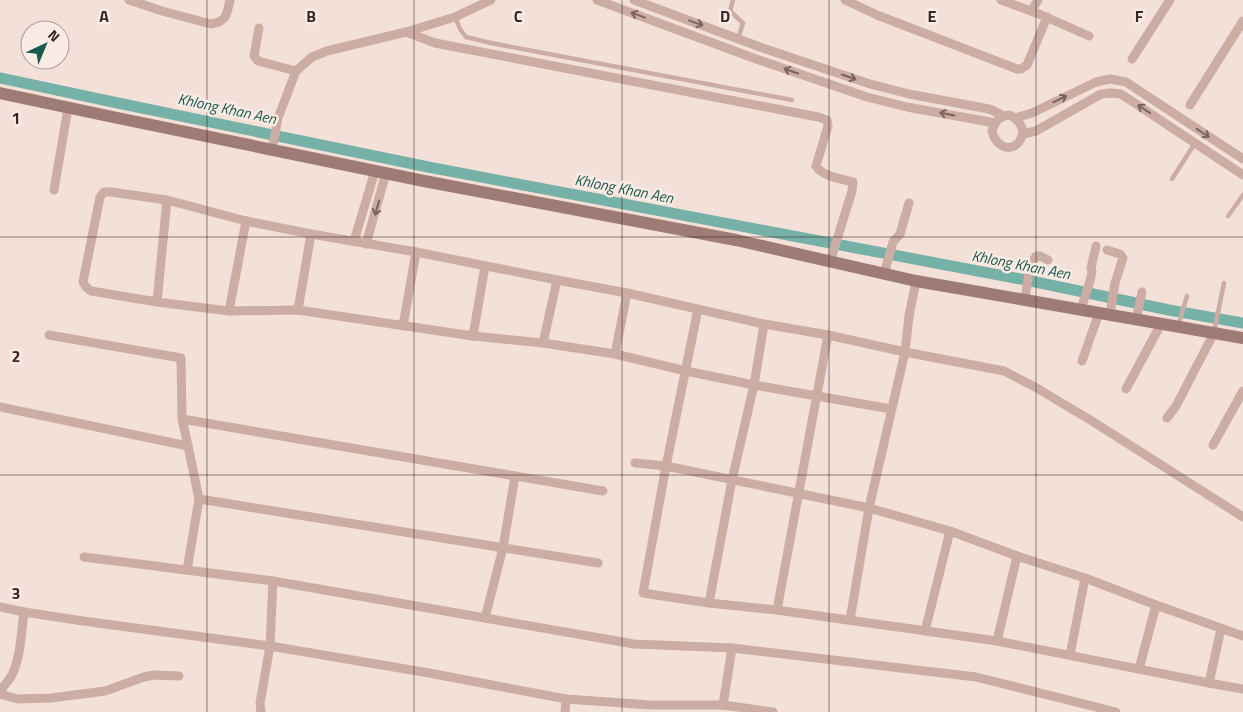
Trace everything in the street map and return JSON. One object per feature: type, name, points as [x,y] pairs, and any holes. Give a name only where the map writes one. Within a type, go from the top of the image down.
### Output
[{"type":"street","points":[[129,0],[212,24],[218,23],[224,18],[230,0]]},
{"type":"street","points":[[273,147],[278,118],[296,71],[312,57],[327,51],[406,32],[455,17],[491,0]]},
{"type":"street","points":[[597,0],[756,59],[866,97],[995,123]]},
{"type":"street","points":[[634,0],[760,47],[870,84],[909,94],[989,109],[1003,116]]},
{"type":"street","points":[[845,0],[877,15],[1017,69],[1021,69],[1027,64],[1047,17]]},
{"type":"street","points":[[1001,0],[1047,17],[1089,36]]},
{"type":"street","points":[[1031,11],[1038,0]]},
{"type":"street","points":[[1132,59],[1170,0]]},
{"type":"street","points":[[1190,105],[1243,21]]},
{"type":"street","points":[[258,28],[255,58],[258,61],[296,71]]},
{"type":"street","points":[[406,32],[435,43],[824,118],[828,126],[816,166],[817,170],[853,182],[832,256]]},
{"type":"street","points":[[756,59],[760,47]]},
{"type":"street","points":[[1015,118],[1032,113],[1096,82],[1110,79],[1126,82],[1243,159]]},
{"type":"street","points":[[866,97],[870,84]]},
{"type":"street","points":[[1023,134],[1036,131],[1101,94],[1110,92],[1122,94],[1243,175]]},
{"type":"street","points":[[0,93],[68,108],[273,147],[380,172],[736,240],[832,256],[885,270],[916,281],[1083,304],[1107,311],[1137,315],[1161,324],[1215,331],[1243,338]]},
{"type":"street","points":[[54,190],[68,108]]},
{"type":"street","points":[[1009,115],[1015,118],[1021,125],[1023,134],[1018,142],[1007,147],[996,142],[992,131],[995,123],[1003,116],[1009,115]]},
{"type":"street","points":[[354,241],[380,172]]},
{"type":"street","points":[[366,244],[380,172]]},
{"type":"street","points":[[891,409],[754,385],[615,354],[542,343],[473,336],[298,310],[229,311],[157,302],[91,290],[83,282],[100,197],[104,192],[111,192],[167,200],[246,221],[627,293],[764,324],[828,334],[905,352],[1004,371],[1092,421],[1243,517]]},
{"type":"street","points":[[157,302],[167,200]]},
{"type":"street","points":[[885,270],[893,242],[900,234],[909,203]]},
{"type":"street","points":[[229,311],[246,221]]},
{"type":"street","points":[[298,310],[311,234]]},
{"type":"street","points":[[1083,304],[1090,281],[1096,246]]},
{"type":"street","points":[[1082,361],[1107,311],[1123,258],[1107,250]]},
{"type":"street","points":[[403,326],[416,252]]},
{"type":"street","points":[[1026,295],[1031,266],[1036,256],[1041,256],[1048,260]]},
{"type":"street","points":[[473,336],[484,266]]},
{"type":"street","points":[[542,343],[557,280]]},
{"type":"street","points":[[850,620],[869,508],[905,352],[909,316],[916,281]]},
{"type":"street","points":[[1137,315],[1142,292]]},
{"type":"street","points":[[615,354],[627,293]]},
{"type":"street","points":[[698,309],[666,466],[643,593],[997,641],[1209,684],[1243,689]]},
{"type":"street","points":[[709,603],[732,480],[754,385],[764,324]]},
{"type":"street","points":[[1126,389],[1161,324]]},
{"type":"street","points":[[1168,418],[1215,331]]},
{"type":"street","points":[[49,334],[181,358],[182,419],[199,499],[187,570]]},
{"type":"street","points":[[777,610],[828,334]]},
{"type":"street","points":[[1212,445],[1243,391]]},
{"type":"street","points":[[0,407],[188,446]]},
{"type":"street","points":[[182,419],[603,491]]},
{"type":"street","points":[[636,463],[666,466],[869,508],[950,531],[1243,636]]},
{"type":"street","points":[[485,618],[503,548],[515,476]]},
{"type":"street","points":[[199,499],[598,563]]},
{"type":"street","points":[[925,631],[950,531]]},
{"type":"street","points":[[997,641],[1017,556]]},
{"type":"street","points":[[84,557],[273,580],[634,644],[732,648],[976,678],[1116,712]]},
{"type":"street","points":[[1070,655],[1085,578]]},
{"type":"street","points":[[261,712],[260,703],[270,646],[273,580]]},
{"type":"street","points":[[1139,669],[1156,605]]},
{"type":"street","points":[[0,607],[24,612],[270,646],[566,699],[651,704],[723,705],[773,712]]},
{"type":"street","points":[[24,612],[15,666],[11,677],[0,692],[18,699],[51,698],[105,691],[154,675],[179,676]]},
{"type":"street","points":[[1209,684],[1221,629]]},
{"type":"street","points":[[723,705],[732,648]]},
{"type":"street","points":[[564,712],[566,699]]},
{"type":"lane","points":[[733,0],[730,11],[743,23],[738,38]]},
{"type":"lane","points":[[455,17],[466,37],[792,100]]},
{"type":"lane","points":[[1172,179],[1195,143]]},
{"type":"lane","points":[[1228,216],[1243,195]]},
{"type":"lane","points":[[1215,331],[1224,283]]},
{"type":"lane","points":[[1179,325],[1186,298]]},
{"type":"waterway","name":"Khlong Khan Aen","points":[[0,78],[428,167],[1243,323]]}]
